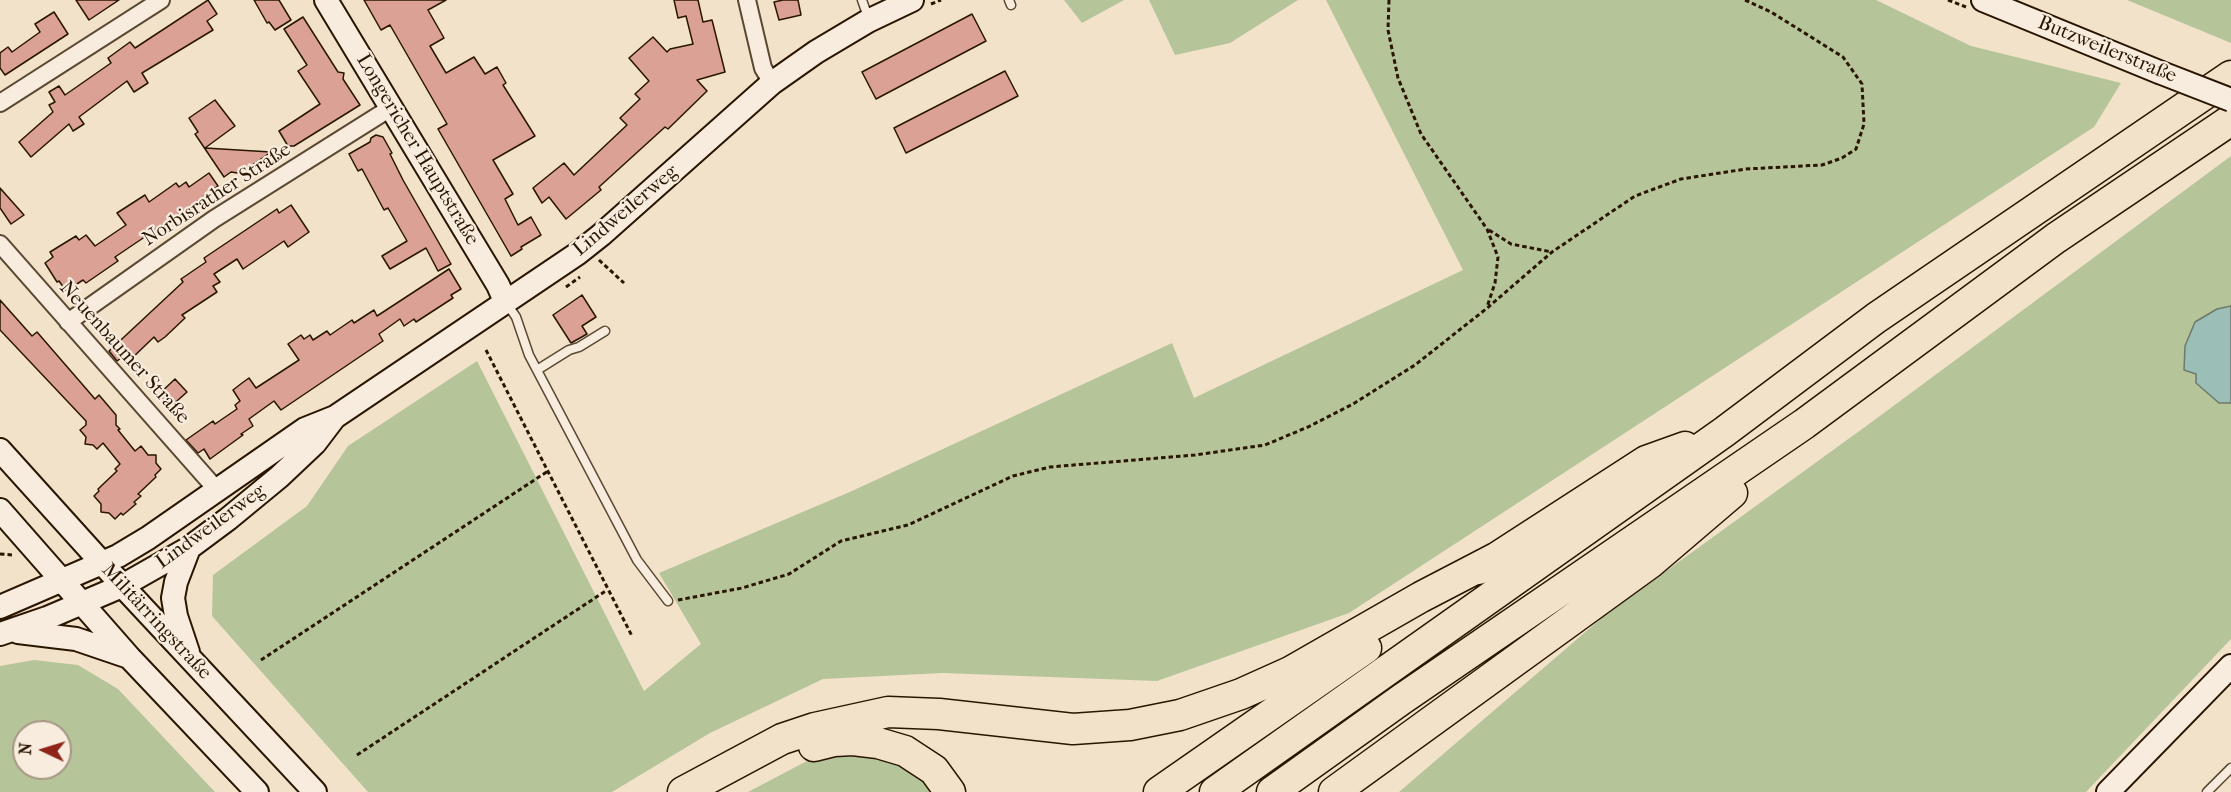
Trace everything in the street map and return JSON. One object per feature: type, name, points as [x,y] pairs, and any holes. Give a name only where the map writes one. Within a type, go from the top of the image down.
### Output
[{"type":"highway","points":[[1215,792],[1724,432],[1876,318],[2231,76]]},
{"type":"highway","points":[[1272,792],[1402,699],[1804,424],[2056,238],[2231,120]]},
{"type":"highway","points":[[1334,792],[1650,563],[1730,495],[1804,424]]},
{"type":"highway","points":[[1159,792],[1496,558],[1646,461],[1724,432]]},
{"type":"highway","points":[[683,792],[782,739],[815,728],[873,714],[916,712],[1073,729],[1130,725],[1180,715],[1241,694],[1290,672],[1421,597],[1496,558]]},
{"type":"highway","points":[[1355,792],[1439,717]]},
{"type":"highway","points":[[723,792],[794,753],[834,741],[853,740],[878,742],[905,751],[934,770],[950,792]]},
{"type":"street","points":[[0,103],[161,0]]},
{"type":"street","name":"Longericher Hauptstraße","points":[[326,0],[498,285],[505,301]]},
{"type":"street","points":[[747,0],[763,68],[772,83]]},
{"type":"street","name":"Lindweilerweg","points":[[0,607],[102,564],[148,538],[305,429],[334,417],[587,246],[772,83],[816,52],[866,10],[912,0]]},
{"type":"street","name":"Butzweilerstraße","points":[[1983,0],[2231,100]]},
{"type":"street","name":"Norbisrather Straße","points":[[68,322],[214,219],[392,107]]},
{"type":"street","name":"Neuenbaumer Straße","points":[[0,244],[217,490]]},
{"type":"street","name":"Lindweilerweg","points":[[5,633],[122,586],[189,548],[279,477],[315,443],[334,417]]},
{"type":"street","name":"Militärringstraße","points":[[0,450],[122,586],[315,792]]},
{"type":"street","name":"Militärringstraße","points":[[0,510],[130,658],[257,792]]},
{"type":"street","points":[[189,548],[176,582],[173,598],[176,616],[190,659]]},
{"type":"street","points":[[5,633],[76,639],[130,658]]},
{"type":"street","points":[[2108,792],[2231,666]]},
{"type":"lane","points":[[505,301],[516,317],[529,355],[637,560],[668,601]]},
{"type":"lane","points":[[537,370],[605,331]]},
{"type":"lane","points":[[2207,792],[2231,768]]},
{"type":"path","points":[[1389,0],[1388,30],[1398,78],[1421,134],[1487,229],[1498,257],[1496,283],[1486,309]]},
{"type":"path","points":[[668,601],[706,596],[789,574],[841,541],[908,525],[1013,476],[1031,471],[1050,467],[1195,455],[1265,445],[1308,427],[1353,404],[1415,365],[1486,309],[1552,252],[1635,196],[1681,178],[1746,169],[1822,165],[1842,158],[1856,149],[1864,124],[1862,84],[1843,57],[1771,12],[1745,0]]},
{"type":"path","points":[[1487,229],[1511,244],[1552,252]]},
{"type":"path","points":[[587,246],[597,259],[624,283]]},
{"type":"path","points":[[486,350],[632,636]]},
{"type":"path","points":[[261,660],[548,471]]},
{"type":"path","points":[[357,755],[607,590]]},
{"type":"green space","points":[[1064,0],[1124,0],[1082,23]]},
{"type":"green space","points":[[1149,0],[1298,0],[1230,43],[1175,55]]},
{"type":"green space","points":[[1326,0],[1876,0],[1971,46],[2121,83],[2094,127],[1349,613],[1157,681],[942,673],[823,679],[710,733],[612,792],[368,792],[212,616],[213,575],[307,506],[348,446],[477,361],[644,691],[701,644],[659,573],[852,491],[1172,343],[1194,398],[1463,270]]},
{"type":"green space","points":[[2127,0],[2231,0],[2231,43]]},
{"type":"green space","points":[[2231,156],[2231,306],[2217,309],[2196,374],[2219,403],[2231,403],[2231,639],[2086,792],[1399,792],[1604,616],[1869,424]]},
{"type":"green space","points":[[34,660],[78,665],[118,689],[215,792],[0,792],[0,666]]},
{"type":"green space","points":[[838,752],[895,757],[938,792],[748,792],[805,762]]},
{"type":"water","points":[[2231,306],[2231,403],[2219,403],[2196,383],[2196,374],[2184,370],[2185,346],[2195,322],[2217,309]]},
{"type":"building","points":[[76,0],[119,0],[89,20]]},
{"type":"building","points":[[208,0],[217,14],[207,21],[213,30],[142,73],[148,83],[134,92],[127,81],[79,117],[84,124],[73,131],[69,124],[31,157],[19,142],[53,112],[49,105],[55,102],[49,92],[59,86],[65,95],[111,63],[108,58],[130,42],[135,48]]},
{"type":"building","points":[[254,0],[279,0],[291,20],[275,30],[269,22],[267,23]]},
{"type":"building","points":[[364,0],[446,0],[428,10],[444,38],[430,46],[446,73],[474,57],[485,74],[497,67],[506,83],[503,85],[535,136],[493,160],[513,194],[505,199],[518,225],[531,217],[541,235],[511,256],[438,129],[447,124],[390,25],[381,30]]},
{"type":"building","points":[[674,0],[698,0],[703,22],[712,20],[725,72],[697,80],[707,91],[668,129],[665,127],[599,187],[601,190],[566,219],[549,197],[542,203],[533,188],[564,163],[574,175],[627,125],[620,118],[640,99],[635,94],[649,81],[629,58],[653,37],[667,52],[670,49],[693,44],[686,16],[678,18]]},
{"type":"building","points":[[798,0],[801,15],[779,20],[774,2]]},
{"type":"building","points":[[54,12],[68,34],[5,75],[0,68],[0,53],[8,47],[12,52],[40,32],[35,24]]},
{"type":"building","points":[[972,14],[986,41],[876,99],[862,72]]},
{"type":"building","points":[[303,17],[338,72],[344,73],[343,79],[360,105],[294,146],[288,146],[279,131],[320,104],[298,71],[307,65],[284,29]]},
{"type":"building","points":[[1005,71],[1018,96],[906,153],[894,128]]},
{"type":"building","points":[[215,100],[235,126],[205,148],[271,152],[244,174],[231,172],[224,177],[195,134],[198,132],[189,118]]},
{"type":"building","points":[[376,135],[383,137],[403,180],[451,264],[438,271],[426,248],[390,269],[382,256],[407,241],[388,208],[384,210],[362,169],[358,171],[349,154],[370,142],[371,138]]},
{"type":"building","points":[[209,173],[218,186],[212,190],[211,195],[199,203],[198,201],[115,257],[118,261],[86,283],[83,280],[66,291],[59,281],[57,282],[45,263],[53,257],[50,252],[76,236],[79,240],[86,235],[95,246],[126,225],[117,213],[145,195],[149,202],[176,183],[179,187],[186,182],[189,187]]},
{"type":"building","points":[[0,188],[24,215],[11,224],[0,208]]},
{"type":"building","points":[[291,205],[309,232],[288,247],[284,241],[243,269],[237,259],[214,274],[220,282],[213,286],[217,292],[182,315],[185,318],[158,342],[154,337],[129,361],[124,356],[117,361],[109,351],[183,282],[181,279],[206,262],[204,258],[277,209],[279,213]]},
{"type":"building","points":[[449,269],[461,289],[451,295],[453,298],[416,322],[414,319],[404,326],[400,319],[379,334],[383,341],[281,410],[274,401],[249,419],[253,426],[210,459],[204,449],[198,453],[186,440],[213,421],[215,424],[237,409],[235,405],[240,401],[233,390],[249,378],[256,388],[299,360],[288,344],[301,335],[304,339],[310,335],[313,340],[327,331],[330,335],[352,320],[354,323],[374,310],[377,316]]},
{"type":"building","points":[[582,295],[596,317],[582,326],[587,334],[571,343],[553,315]]},
{"type":"building","points":[[0,300],[32,336],[37,332],[95,399],[99,395],[116,415],[116,425],[120,429],[118,430],[135,451],[141,446],[148,455],[156,455],[156,463],[161,469],[138,494],[141,496],[134,502],[136,504],[123,515],[121,513],[115,519],[109,513],[101,512],[101,504],[94,496],[117,471],[115,469],[120,464],[103,443],[97,449],[93,445],[85,444],[86,437],[80,430],[86,425],[86,421],[0,330]]},
{"type":"building","points":[[175,379],[187,392],[168,409],[157,396]]}]
